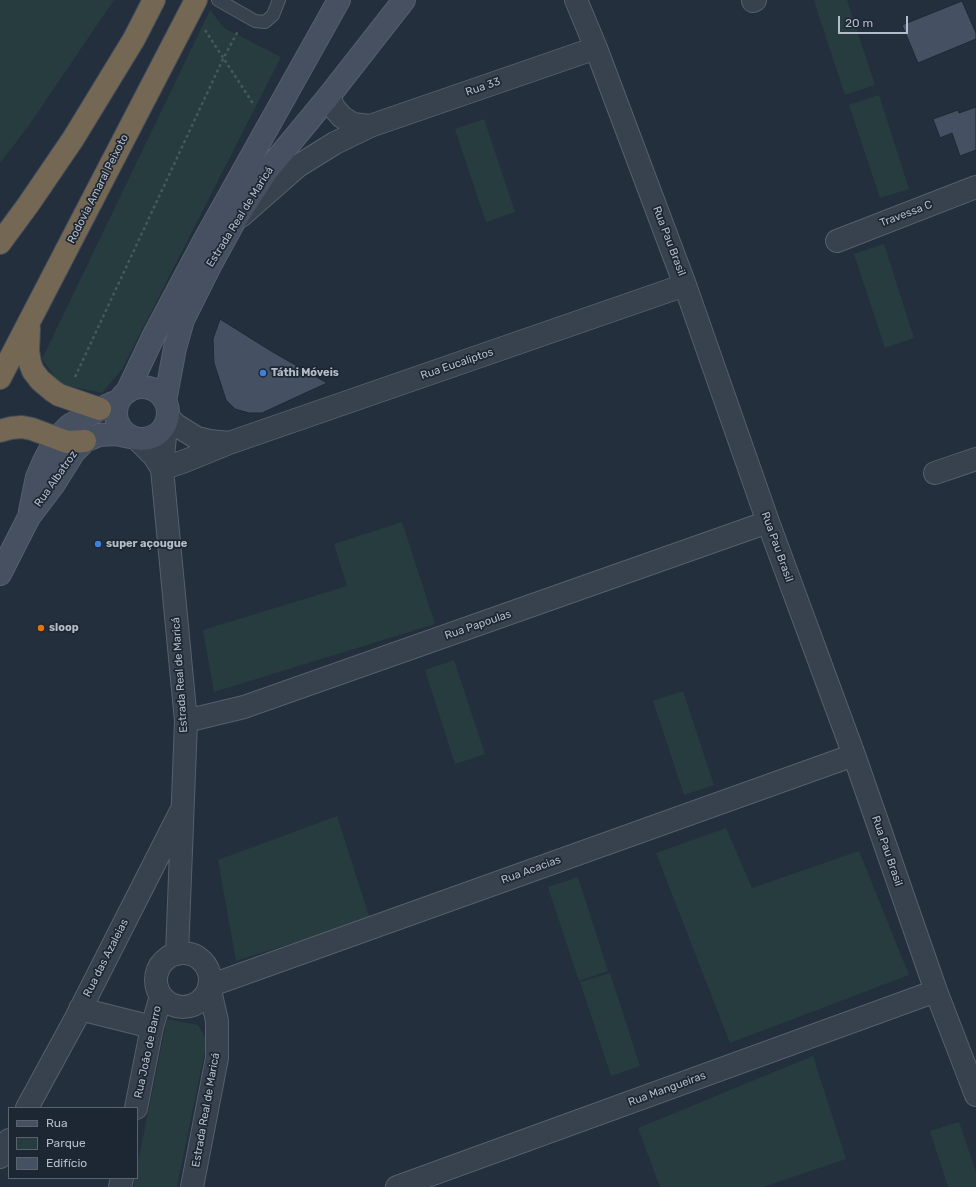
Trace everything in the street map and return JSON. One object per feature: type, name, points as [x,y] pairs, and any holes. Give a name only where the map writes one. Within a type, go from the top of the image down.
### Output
[{"type":"highway","points":[[0,243],[73,139],[134,39],[154,0]]},
{"type":"highway","name":"Rodovia Amaral Peixoto","points":[[0,378],[194,4]]},
{"type":"highway","points":[[29,322],[28,351],[32,367],[46,387],[65,397],[115,400]]},
{"type":"highway","points":[[0,431],[22,427],[74,442],[86,441]]},
{"type":"main road","name":"Estrada Real de Maricá","points":[[115,400],[154,335],[200,248],[340,0]]},
{"type":"main road","name":"Estrada Real de Maricá","points":[[166,415],[175,348],[183,320],[210,264],[234,222],[266,172],[329,96],[404,0]]},
{"type":"main road","points":[[141,387],[151,388],[159,393],[166,415],[161,432],[154,437],[146,439],[134,438],[121,429],[117,419],[115,400],[141,387]]},
{"type":"main road","name":"Rua Albatroz","points":[[29,516],[37,477],[53,444],[70,426],[115,400]]},
{"type":"main road","name":"Rua Albatroz","points":[[0,574],[29,516],[54,484],[74,452],[86,441],[99,435],[109,433],[134,438]]},
{"type":"street","name":"Rua Pau Brasil","points":[[576,0],[596,48],[685,285],[768,522],[854,755],[936,991],[976,1095]]},
{"type":"street","name":"Rua 33","points":[[234,222],[298,166],[335,144],[370,126],[596,48]]},
{"type":"street","name":"Rua 33","points":[[329,96],[334,108],[342,117],[353,124],[370,126]]},
{"type":"street","name":"Travessa C","points":[[837,241],[976,187]]},
{"type":"street","name":"Rua Eucaliptos","points":[[162,469],[229,443],[685,285]]},
{"type":"street","name":"Rua Eucaliptos","points":[[166,415],[197,438],[229,443]]},
{"type":"street","name":"Estrada Real de Maricá","points":[[166,415],[162,469],[186,721],[177,954],[186,953],[195,956],[202,961],[207,969],[210,977],[209,986],[217,1021],[217,1058],[192,1187]]},
{"type":"street","name":"Estrada Real de Maricá","points":[[134,438],[154,456],[162,469]]},
{"type":"street","points":[[935,473],[976,459]]},
{"type":"street","name":"Rua Papoulas","points":[[186,721],[244,707],[768,522]]},
{"type":"street","name":"Rua Acacias","points":[[209,986],[854,755]]},
{"type":"street","name":"Rua das Azaleias","points":[[28,1107],[80,1009],[183,807]]},
{"type":"street","points":[[177,954],[162,962],[156,979],[157,988],[161,996],[167,1002],[175,1006],[188,1006],[200,1001],[206,994],[209,986]]},
{"type":"street","name":"Rua Mangueiras","points":[[397,1187],[936,991]]},
{"type":"street","name":"Rua João de Barro","points":[[136,1107],[152,1027],[161,996]]},
{"type":"street","points":[[80,1009],[152,1027]]},
{"type":"street","points":[[0,1157],[8,1142]]},
{"type":"lane","points":[[218,0],[255,21],[265,22],[273,15],[280,0]]},
{"type":"path","points":[[194,4],[223,59],[269,127]]},
{"type":"path","points":[[65,397],[223,59],[246,16]]},
{"type":"green space","points":[[0,0],[114,0],[27,128],[0,163]]},
{"type":"green space","points":[[847,0],[875,85],[845,95],[814,1]]},
{"type":"green space","points":[[210,10],[224,28],[281,57],[122,369],[102,393],[60,384],[42,359]]},
{"type":"green space","points":[[879,95],[909,189],[880,198],[849,105]]},
{"type":"green space","points":[[484,119],[515,212],[486,222],[455,129]]},
{"type":"green space","points":[[884,244],[914,338],[885,348],[854,254]]},
{"type":"green space","points":[[402,522],[435,624],[214,692],[203,630],[347,586],[334,544]]},
{"type":"green space","points":[[454,660],[485,754],[455,764],[425,670]]},
{"type":"green space","points":[[683,691],[714,785],[684,795],[653,701]]},
{"type":"green space","points":[[337,816],[370,919],[236,961],[218,860]]},
{"type":"green space","points":[[726,828],[752,888],[859,851],[909,975],[730,1043],[656,853]]},
{"type":"green space","points":[[578,877],[608,971],[579,981],[548,887]]},
{"type":"green space","points":[[610,973],[640,1066],[611,1076],[580,982]]},
{"type":"green space","points":[[167,1019],[198,1025],[207,1041],[177,1187],[133,1187],[135,1179],[138,1179],[138,1162]]},
{"type":"green space","points":[[813,1056],[846,1159],[763,1187],[660,1187],[638,1128]]},
{"type":"green space","points":[[959,1122],[976,1172],[976,1187],[948,1187],[930,1131]]},
{"type":"building","points":[[962,1],[976,33],[976,39],[918,63],[902,25]]},
{"type":"building","points":[[976,107],[976,150],[960,156],[952,133],[940,138],[933,119],[958,110],[959,113]]},
{"type":"building","name":"Táthi Móveis","points":[[220,319],[271,351],[327,383],[262,413],[249,413],[235,409],[226,400],[214,363],[213,339]]},
{"type":"place","name":"Táthi Móveis","points":[[263,373]]},
{"type":"place","name":"super açougue","points":[[98,544]]},
{"type":"place","name":"sloop","points":[[41,628]]}]
